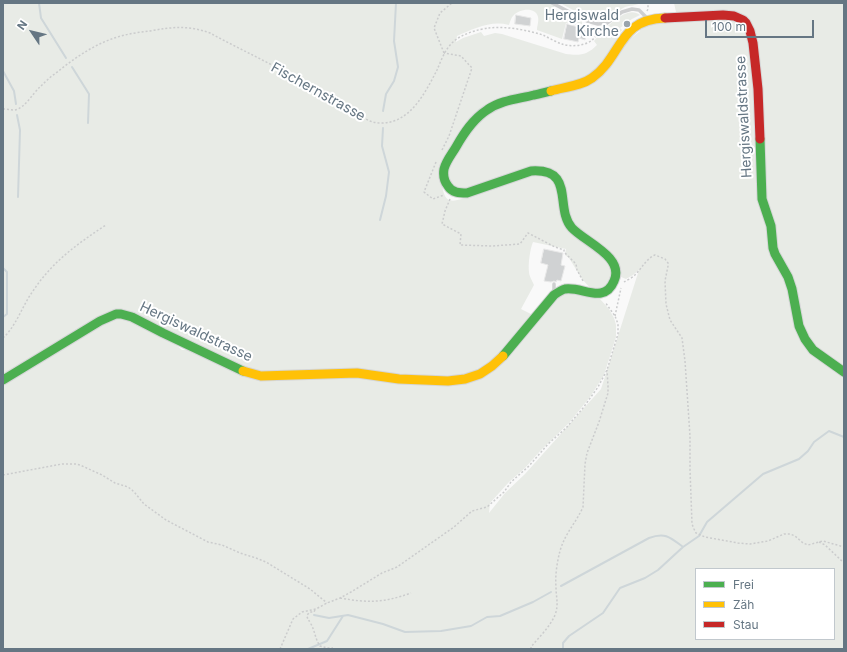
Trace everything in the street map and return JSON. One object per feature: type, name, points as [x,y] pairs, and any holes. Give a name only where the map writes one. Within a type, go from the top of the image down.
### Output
[{"type":"street","name":"Hergiswaldstrasse","points":[[593,293],[606,291],[610,288],[615,281],[616,273],[614,264],[608,256],[578,234],[568,222],[565,214],[561,186],[554,176],[545,171],[531,171],[462,194],[453,192],[448,187],[444,179],[446,163],[463,135],[484,112],[505,101],[580,84],[586,81],[597,74],[606,65],[625,35],[646,17],[734,16],[746,23],[753,42],[758,89],[762,200],[771,226],[773,248],[788,276],[799,326],[804,339],[813,350],[844,372]]},
{"type":"street","points":[[554,295],[561,290],[568,289],[576,289],[593,293]]},
{"type":"street","name":"Hergiswaldstrasse","points":[[3,380],[100,320],[112,315],[122,314],[137,319],[241,370],[254,374],[270,376],[358,373],[399,379],[448,382],[456,381],[480,374],[498,361],[554,295]]},
{"type":"lane","points":[[552,3],[587,21],[598,24],[606,24],[622,12],[632,9],[639,10],[646,17]]},
{"type":"lane","points":[[554,284],[554,295]]},
{"type":"path","points":[[450,136],[472,68],[461,56],[444,54],[434,28],[440,13],[452,3]]},
{"type":"path","points":[[646,17],[648,3]]},
{"type":"path","name":"Fischernstrasse","points":[[3,109],[15,110],[20,108],[39,87],[57,72],[83,53],[105,42],[126,35],[168,27],[190,27],[210,33],[306,85],[347,105],[368,120],[380,123],[390,122],[402,118],[417,103],[450,45],[454,40],[469,33],[480,29],[499,27],[521,30],[571,46],[581,45],[592,40],[606,24]]},
{"type":"path","points":[[333,648],[320,646],[316,642],[307,615],[327,603],[351,592],[382,573],[397,567],[454,527],[472,511],[487,507],[504,492],[548,444],[574,419],[598,387],[607,370],[618,334],[618,324],[608,305],[593,293],[585,284],[577,270],[576,264],[564,252],[564,250],[528,233],[520,244],[492,246],[460,245],[461,234],[442,224],[445,211]]},
{"type":"path","points":[[3,338],[15,323],[32,292],[43,277],[63,256],[80,242],[106,225]]},
{"type":"path","points":[[615,316],[621,284],[634,276],[652,256],[655,255],[665,259],[668,263],[665,281],[666,304],[670,320],[682,338],[685,361],[690,436],[692,524],[696,533],[705,537],[750,544],[768,541],[784,534],[790,534],[808,545],[823,541],[844,547]]},
{"type":"path","points":[[531,649],[549,625],[557,608],[558,602],[556,586],[560,553],[563,541],[583,507],[586,454],[599,422],[608,393],[607,370]]},
{"type":"path","points":[[3,475],[62,464],[80,465],[115,483],[128,487],[144,504],[166,520],[208,542],[222,545],[266,562],[310,589],[327,603]]},
{"type":"path","points":[[819,542],[825,545],[844,563]]},
{"type":"path","points":[[340,598],[372,602],[388,600],[411,593]]},
{"type":"path","points":[[280,649],[294,619],[302,612],[316,609]]},
{"type":"shaded area","points":[[3,3],[551,3],[555,5],[553,12],[571,21],[573,17],[582,21],[582,24],[577,25],[566,23],[562,39],[537,30],[537,14],[531,10],[523,10],[515,14],[509,25],[489,24],[482,26],[457,36],[456,42],[481,32],[484,36],[495,33],[566,54],[575,55],[590,51],[597,45],[594,41],[608,26],[621,16],[634,12],[640,15],[620,28],[622,30],[611,51],[588,77],[490,105],[441,174],[445,196],[449,200],[453,201],[535,175],[545,176],[556,185],[559,206],[610,263],[613,276],[605,287],[592,290],[582,279],[569,258],[565,255],[566,249],[533,242],[530,252],[529,269],[534,285],[521,309],[533,315],[494,361],[465,377],[321,369],[297,372],[255,371],[121,311],[3,377]]},
{"type":"shaded area","points":[[560,3],[640,3],[625,7],[610,18],[601,20],[583,15]]},
{"type":"shaded area","points":[[674,3],[844,3],[844,649],[3,649],[3,384],[101,323],[121,317],[173,342],[182,350],[189,350],[240,373],[481,376],[552,302],[568,292],[600,299],[609,309],[616,325],[616,337],[604,375],[590,397],[569,423],[525,468],[509,482],[490,503],[489,513],[505,493],[525,474],[601,389],[639,270],[626,279],[621,277],[574,226],[554,171],[464,191],[450,184],[448,169],[464,139],[493,109],[580,86],[640,31],[639,28],[677,13]]},
{"type":"building","points":[[516,15],[531,18],[530,26],[515,24]]},
{"type":"building","points":[[567,24],[587,31],[585,40],[579,38],[578,42],[564,39]]},
{"type":"building","points":[[544,249],[563,253],[561,265],[565,266],[561,281],[544,281],[548,265],[541,263]]},
{"type":"waterway","points":[[39,3],[41,18],[66,58]]},
{"type":"waterway","points":[[383,111],[386,94],[394,81],[398,67],[394,41],[396,3]]},
{"type":"waterway","points":[[72,67],[89,94],[88,123]]},
{"type":"waterway","points":[[3,71],[14,91],[16,104]]},
{"type":"waterway","points":[[17,115],[20,130],[18,197]]},
{"type":"waterway","points":[[380,220],[386,196],[389,172],[382,146],[383,128]]},
{"type":"waterway","points":[[3,268],[7,272],[7,314],[3,317]]},
{"type":"waterway","points":[[563,649],[563,643],[569,636],[603,613],[620,588],[645,578],[658,570],[683,547],[699,536],[707,522],[763,474],[799,459],[808,451],[814,442],[829,431],[844,437]]},
{"type":"waterway","points":[[561,586],[655,536],[667,536],[683,547]]},
{"type":"waterway","points":[[314,615],[329,618],[348,615],[383,624],[405,632],[441,631],[471,626],[487,617],[500,616],[533,602],[551,592]]},
{"type":"waterway","points":[[308,649],[327,641],[343,616]]},
{"type":"traffic: fast","points":[[503,356],[554,295],[565,289],[592,293],[605,292],[610,288],[614,281],[616,272],[609,257],[572,228],[567,220],[564,210],[562,191],[559,182],[554,176],[545,172],[531,171],[467,193],[459,193],[452,190],[445,180],[444,169],[448,160],[473,122],[482,114],[492,107],[504,102],[551,91]]},
{"type":"traffic: fast","points":[[760,139],[762,199],[771,226],[773,248],[788,277],[792,289],[799,326],[805,339],[813,350],[844,372]]},
{"type":"traffic: fast","points":[[3,380],[100,321],[116,314],[132,317],[243,371]]},
{"type":"traffic: slow","points":[[551,91],[578,85],[588,81],[602,69],[629,32],[638,25],[650,20],[665,18]]},
{"type":"traffic: slow","points":[[243,371],[261,376],[357,373],[399,379],[448,381],[465,379],[480,374],[503,356]]},
{"type":"traffic: jam","points":[[665,18],[723,15],[734,16],[746,23],[753,43],[758,89],[760,139]]},
{"type":"place","name":"Hergiswald Kirche","points":[[627,24]]}]
